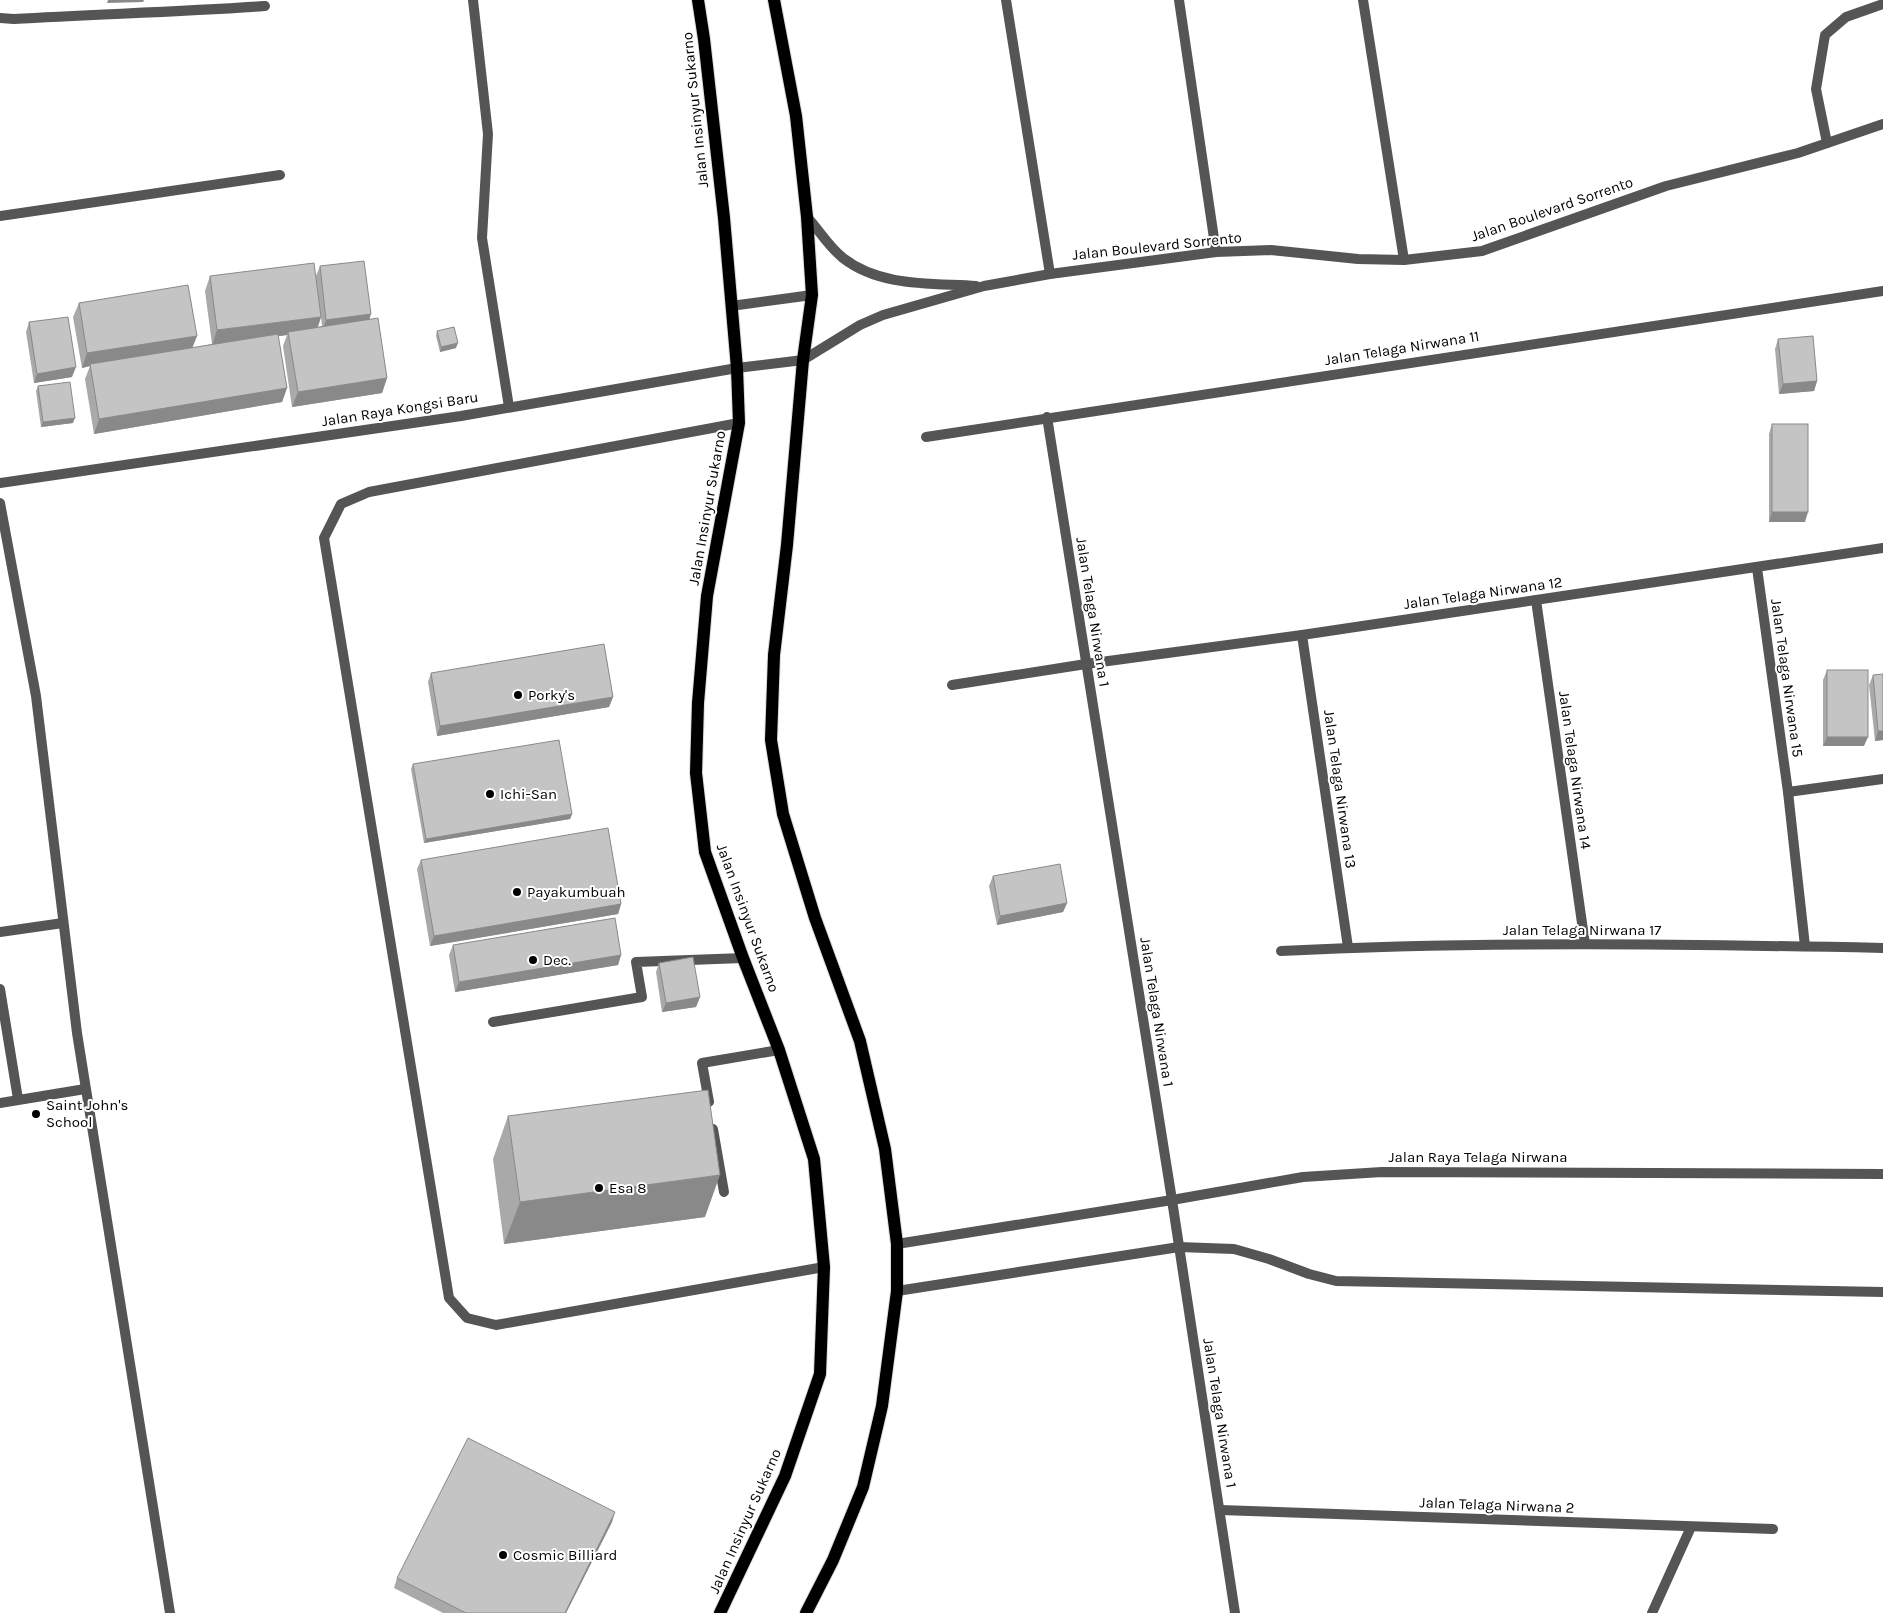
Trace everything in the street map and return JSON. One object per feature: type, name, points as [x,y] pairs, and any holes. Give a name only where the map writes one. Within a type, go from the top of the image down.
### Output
[{"type":"main road","name":"Jalan Insinyur Sukarno","points":[[698,0],[721,190],[737,368],[739,423],[707,596],[698,703],[696,773],[705,852],[743,958],[779,1050],[814,1159],[824,1266],[820,1374],[786,1476],[720,1613]]},
{"type":"main road","points":[[774,0],[796,116],[807,217],[812,295],[803,360],[787,546],[774,655],[771,740],[783,814],[815,918],[860,1041],[885,1149],[897,1244],[897,1291],[882,1406],[863,1486],[833,1560],[806,1613]]},
{"type":"street","points":[[472,0],[488,134],[482,238],[509,407]]},
{"type":"street","points":[[1006,0],[1050,274]]},
{"type":"street","points":[[1179,0],[1216,252]]},
{"type":"street","points":[[1363,0],[1404,260]]},
{"type":"street","points":[[1827,143],[1816,89],[1825,35],[1846,17],[1883,4]]},
{"type":"street","points":[[0,18],[14,19],[265,6]]},
{"type":"street","name":"Jalan Boulevard Sorrento","points":[[803,360],[860,325],[883,315],[984,286],[1050,274],[1216,252],[1271,250],[1358,259],[1404,260],[1482,251],[1666,186],[1798,153],[1883,124]]},
{"type":"street","points":[[0,216],[280,174]]},
{"type":"street","name":"Jalan Boulevard Sorrento","points":[[807,217],[841,256],[874,276],[906,282],[984,286]]},
{"type":"street","name":"Jalan Telaga Nirwana 11","points":[[926,437],[1047,417],[1883,291]]},
{"type":"street","points":[[731,306],[812,295]]},
{"type":"street","name":"Jalan Raya Kongsi Baru","points":[[0,483],[509,407],[737,368],[803,360]]},
{"type":"street","name":"Jalan Telaga Nirwana 1","points":[[1047,417],[1172,1200],[1235,1613]]},
{"type":"street","points":[[739,423],[369,492],[341,504],[324,538],[448,1298],[467,1318],[496,1326],[824,1266]]},
{"type":"street","points":[[0,503],[36,696],[85,1089],[170,1613]]},
{"type":"street","name":"Jalan Telaga Nirwana 12","points":[[952,685],[1883,548]]},
{"type":"street","name":"Jalan Telaga Nirwana 15","points":[[1757,568],[1788,792],[1805,946]]},
{"type":"street","name":"Jalan Telaga Nirwana 14","points":[[1536,600],[1585,944]]},
{"type":"street","name":"Jalan Telaga Nirwana 13","points":[[1302,635],[1348,947]]},
{"type":"street","points":[[1788,792],[1883,779]]},
{"type":"street","points":[[0,932],[63,922]]},
{"type":"street","name":"Jalan Telaga Nirwana 17","points":[[1281,951],[1348,947],[1585,944],[1883,948]]},
{"type":"street","points":[[493,1022],[642,997],[636,962],[743,958]]},
{"type":"street","points":[[0,989],[18,1099]]},
{"type":"street","points":[[724,1192],[702,1063],[779,1050]]},
{"type":"street","points":[[0,1103],[85,1089]]},
{"type":"street","name":"Jalan Raya Telaga Nirwana","points":[[897,1244],[1303,1177],[1382,1172],[1883,1174]]},
{"type":"street","points":[[897,1291],[1179,1248],[1234,1249],[1336,1281],[1883,1292]]},
{"type":"street","name":"Jalan Telaga Nirwana 2","points":[[1220,1510],[1773,1529]]},
{"type":"street","points":[[1652,1613],[1691,1527]]},
{"type":"building","points":[[364,261],[371,314],[326,320],[320,266]]},
{"type":"building","points":[[314,263],[321,317],[217,330],[210,276]]},
{"type":"building","points":[[188,285],[197,336],[87,353],[79,303]]},
{"type":"building","points":[[68,317],[76,367],[37,374],[29,322]]},
{"type":"building","points":[[378,318],[387,378],[298,392],[288,332]]},
{"type":"building","points":[[454,327],[458,343],[441,347],[437,331]]},
{"type":"building","points":[[278,334],[287,388],[99,419],[90,364]]},
{"type":"building","points":[[1813,336],[1817,381],[1783,384],[1778,339]]},
{"type":"building","points":[[70,382],[75,418],[43,422],[38,386]]},
{"type":"building","points":[[1772,424],[1808,424],[1808,512],[1772,512]]},
{"type":"building","name":"Porky's","points":[[604,644],[613,697],[440,726],[431,673]]},
{"type":"building","points":[[1827,670],[1868,670],[1868,737],[1827,737]]},
{"type":"building","points":[[1883,674],[1883,731],[1878,731],[1873,675]]},
{"type":"building","name":"Ichi-San","points":[[559,740],[572,814],[426,839],[413,764]]},
{"type":"building","name":"Payakumbuah","points":[[608,828],[621,904],[434,936],[421,860]]},
{"type":"building","points":[[1060,864],[1067,903],[1000,916],[993,876]]},
{"type":"building","name":"Dec.","points":[[615,918],[621,955],[459,982],[453,945]]},
{"type":"building","points":[[693,957],[700,997],[666,1003],[659,963]]},
{"type":"building","points":[[708,1090],[720,1175],[520,1202],[508,1116]]},
{"type":"building","name":"Cosmic Billiard","points":[[468,1438],[615,1512],[565,1613],[466,1613],[397,1578]]},
{"type":"place","name":"Porky's","points":[[518,695]]},
{"type":"place","name":"Ichi-San","points":[[490,794]]},
{"type":"place","name":"Payakumbuah","points":[[517,892]]},
{"type":"place","name":"Dec.","points":[[533,960]]},
{"type":"place","name":"Saint John's School","points":[[36,1114]]},
{"type":"place","name":"Esa 8","points":[[599,1188]]},
{"type":"place","name":"Cosmic Billiard","points":[[503,1555]]}]
